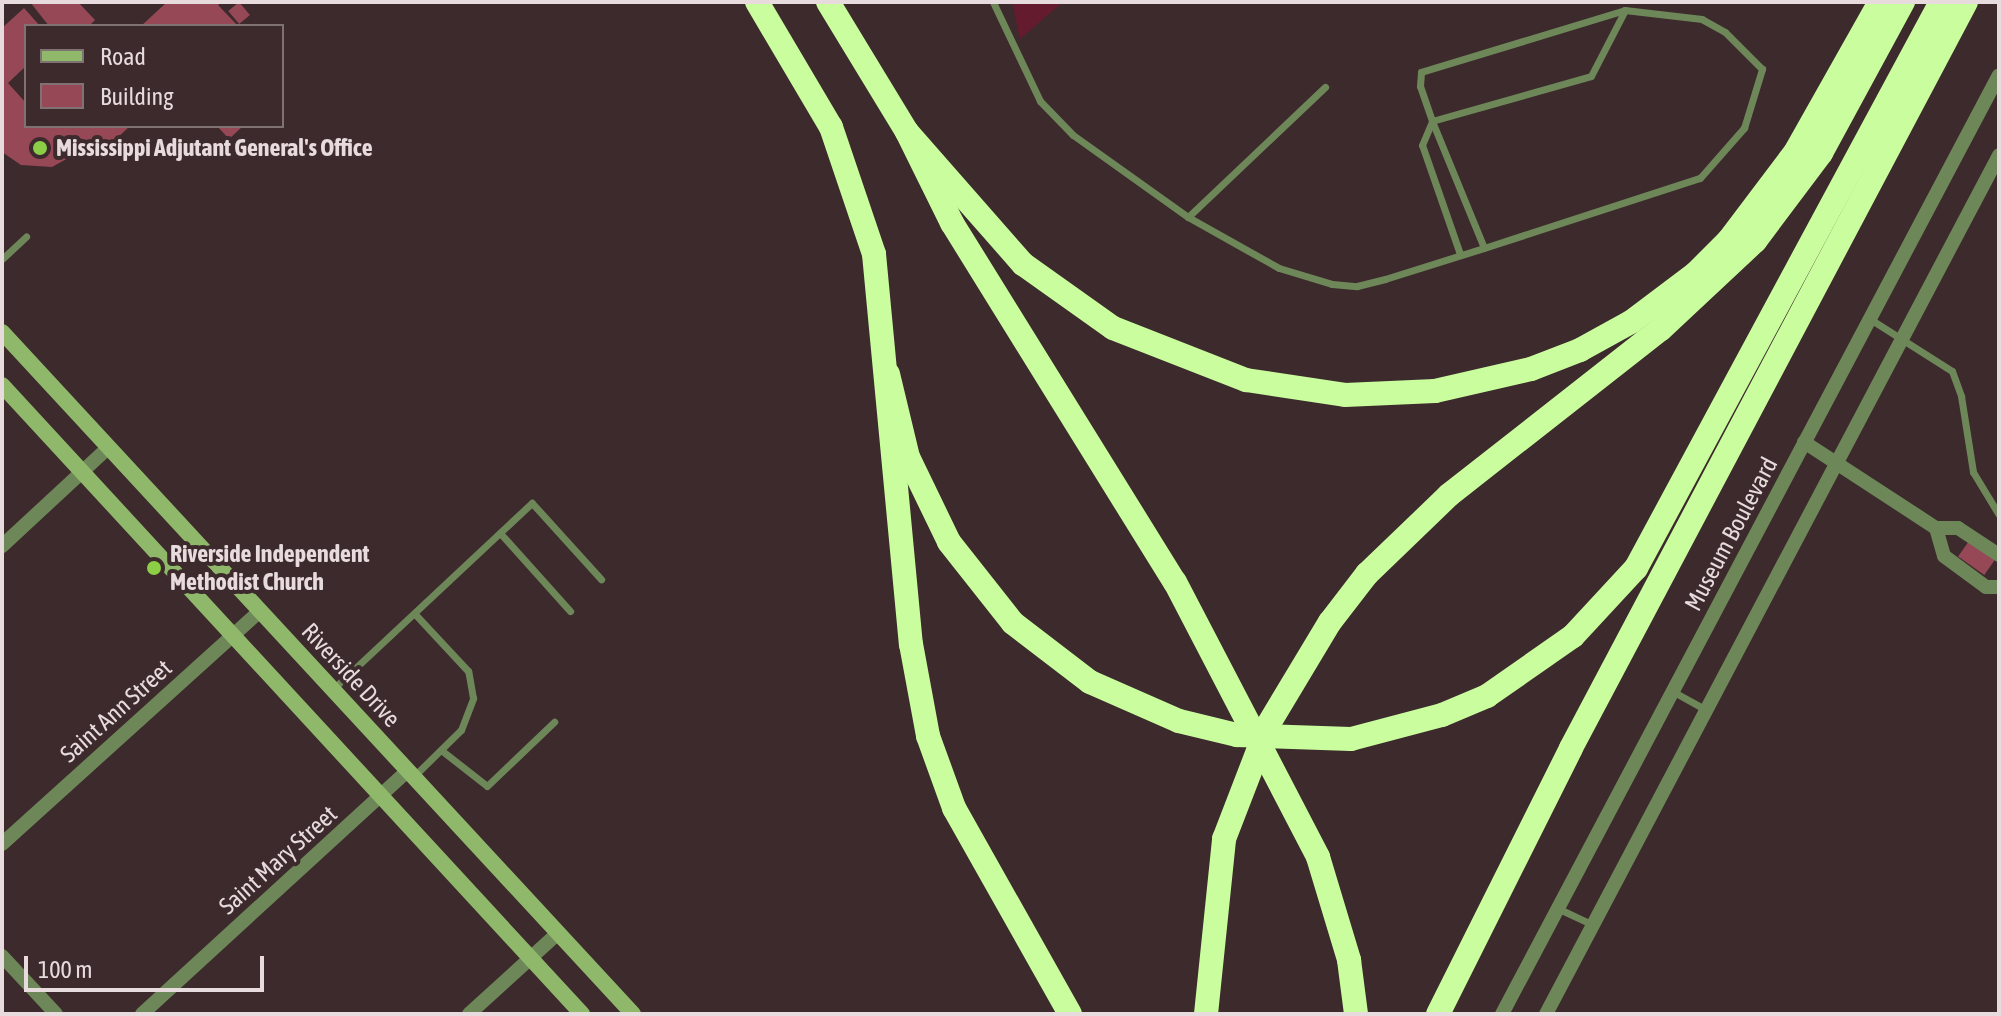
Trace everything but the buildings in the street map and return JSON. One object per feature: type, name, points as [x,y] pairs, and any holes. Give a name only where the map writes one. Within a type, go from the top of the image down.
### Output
[{"type":"highway","points":[[757,2],[831,127],[855,189],[874,254],[888,374],[899,540],[928,736],[954,808],[1070,1014]]},
{"type":"highway","points":[[828,2],[907,132],[952,223],[1175,582],[1318,857],[1346,947],[1356,1014]]},
{"type":"highway","points":[[907,132],[1023,264],[1074,303],[1136,339],[1202,366],[1293,389],[1345,395],[1435,391],[1531,369],[1580,350],[1631,322],[1696,273],[1729,240],[1796,151],[1880,2]]},
{"type":"highway","points":[[1206,1014],[1224,839],[1268,725],[1330,622],[1408,532],[1661,329],[1755,241],[1821,153],[1903,2]]},
{"type":"highway","points":[[888,374],[908,457],[949,542],[1013,623],[1090,682],[1179,721],[1237,735],[1351,739],[1442,715],[1487,696],[1550,654],[1636,568],[1941,2]]},
{"type":"highway","points":[[1438,1014],[1578,734],[1966,2]]},
{"type":"street","name":"Museum Boulevard","points":[[1502,1014],[1999,75]]},
{"type":"street","points":[[1546,1014],[1999,155]]},
{"type":"street","name":"Riverside Drive","points":[[2,332],[633,1014]]},
{"type":"street","points":[[2,385],[582,1014]]},
{"type":"street","points":[[1804,442],[1936,528],[1958,528],[1999,555]]},
{"type":"street","points":[[2,546],[108,448]]},
{"type":"street","points":[[1936,528],[1944,556],[1986,587],[1999,587]]},
{"type":"street","name":"Saint Ann Street","points":[[2,844],[260,611]]},
{"type":"street","name":"Saint Mary Street","points":[[142,1014],[380,797],[410,774]]},
{"type":"street","points":[[469,1014],[558,933]]},
{"type":"street","points":[[2,956],[56,1014]]},
{"type":"lane","points":[[993,2],[1040,101],[1073,135],[1188,217],[1279,268],[1332,284],[1357,286],[1484,248],[1700,178],[1744,128],[1762,69],[1725,32],[1702,19],[1625,10],[1421,72],[1420,86],[1432,121],[1484,248]]},
{"type":"lane","points":[[1432,121],[1591,76],[1625,10]]},
{"type":"lane","points":[[1188,217],[1325,87]]},
{"type":"lane","points":[[1432,121],[1422,145],[1460,254]]},
{"type":"lane","points":[[2,259],[26,237]]},
{"type":"lane","points":[[1870,319],[1903,337],[1952,371],[1961,396],[1973,472],[1999,515]]},
{"type":"lane","points":[[332,690],[532,503],[601,579]]},
{"type":"lane","points":[[500,533],[570,611]]},
{"type":"lane","points":[[410,774],[441,750],[468,718],[473,683],[414,613]]},
{"type":"lane","points":[[1672,691],[1705,709]]},
{"type":"lane","points":[[441,750],[487,786],[554,722]]},
{"type":"lane","points":[[1557,908],[1592,924]]},
{"type":"shaded area","points":[[1012,2],[1063,2],[1020,39]]},
{"type":"place","name":"Mississippi Adjutant General's Office","points":[[40,148]]},
{"type":"place","name":"Riverside Independent Methodist Church","points":[[154,568]]}]
